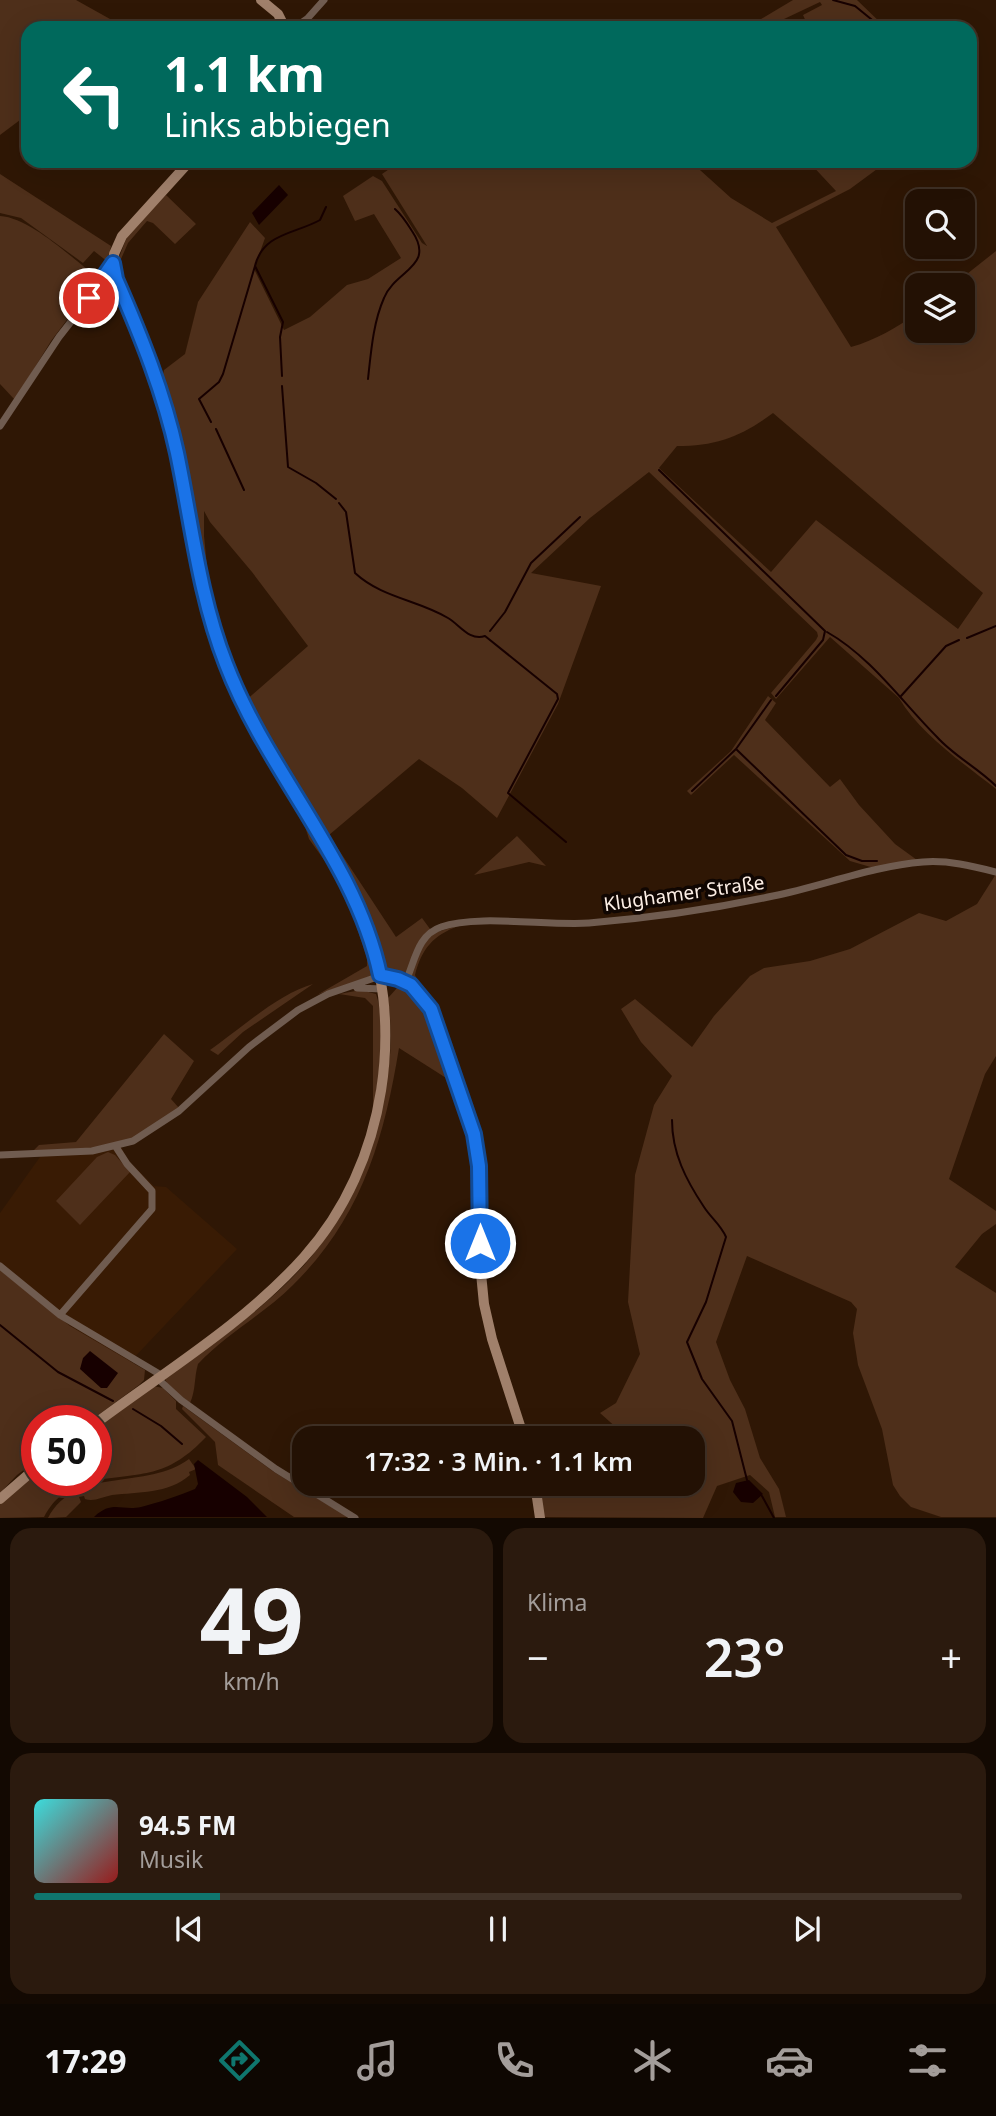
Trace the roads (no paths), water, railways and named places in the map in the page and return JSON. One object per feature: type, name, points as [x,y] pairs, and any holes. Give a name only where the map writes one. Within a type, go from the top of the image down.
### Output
[{"type":"main road","points":[[261,0],[278,14],[282,21]]},
{"type":"main road","points":[[112,1411],[237,1320],[273,1289],[318,1240],[343,1201],[363,1155],[379,1104],[386,1046],[380,975],[374,949],[354,896],[260,739],[226,665],[201,587],[170,424],[153,370],[116,279],[113,263],[116,245],[127,229],[184,168]]},
{"type":"main road","points":[[380,975],[405,983],[419,992],[431,1009],[474,1134],[479,1166],[480,1263],[484,1304],[492,1339],[520,1426]]},
{"type":"main road","points":[[382,989],[405,983]]},
{"type":"main road","points":[[0,1499],[21,1481]]},
{"type":"main road","points":[[537,1496],[540,1517]]},
{"type":"street","points":[[304,21],[324,0]]},
{"type":"street","points":[[0,426],[59,337],[102,282],[113,263]]},
{"type":"street","points":[[102,282],[116,279]]},
{"type":"street","name":"Klughamer Straße","points":[[405,983],[422,942],[433,931],[445,925],[471,922],[591,923],[686,911],[774,896],[886,868],[925,862],[958,863],[996,872]]},
{"type":"street","points":[[0,1156],[92,1151],[116,1147],[143,1135],[179,1111],[249,1047],[298,1010],[328,994],[380,975]]},
{"type":"street","points":[[353,987],[382,989]]},
{"type":"street","points":[[60,1315],[152,1209],[152,1191],[127,1164],[116,1147]]},
{"type":"street","points":[[0,1266],[60,1315],[159,1377],[181,1400],[266,1462],[355,1517]]},
{"type":"waterway","points":[[833,0],[855,6],[873,21]]},
{"type":"waterway","points":[[282,376],[280,337],[283,322],[255,266],[259,255],[272,241],[320,220],[326,207]]},
{"type":"waterway","points":[[368,379],[375,327],[384,298],[396,281],[417,261],[419,253],[412,231],[395,209]]},
{"type":"waterway","points":[[211,422],[199,399],[219,382],[223,374],[255,266]]},
{"type":"waterway","points":[[282,386],[288,467],[316,483],[336,499]]},
{"type":"waterway","points":[[216,429],[244,490]]},
{"type":"waterway","points":[[659,470],[825,631],[823,640],[776,696]]},
{"type":"waterway","points":[[339,503],[346,512],[355,573],[377,588],[448,618],[469,634],[485,636],[557,694],[558,699],[508,793],[566,842]]},
{"type":"waterway","points":[[490,631],[505,612],[531,563],[580,517]]},
{"type":"waterway","points":[[967,638],[996,626]]},
{"type":"waterway","points":[[827,632],[858,654],[944,744],[996,786]]},
{"type":"waterway","points":[[901,696],[946,646],[959,640]]},
{"type":"waterway","points":[[692,791],[736,749],[771,700]]},
{"type":"waterway","points":[[736,749],[846,855],[862,861],[877,861]]},
{"type":"waterway","points":[[672,1120],[677,1155],[691,1187],[726,1237],[706,1302],[687,1342],[702,1379],[732,1421],[747,1480]]},
{"type":"waterway","points":[[0,1325],[58,1372],[113,1401]]},
{"type":"waterway","points":[[133,1409],[161,1426],[182,1444]]},
{"type":"waterway","points":[[762,1496],[774,1518]]}]
